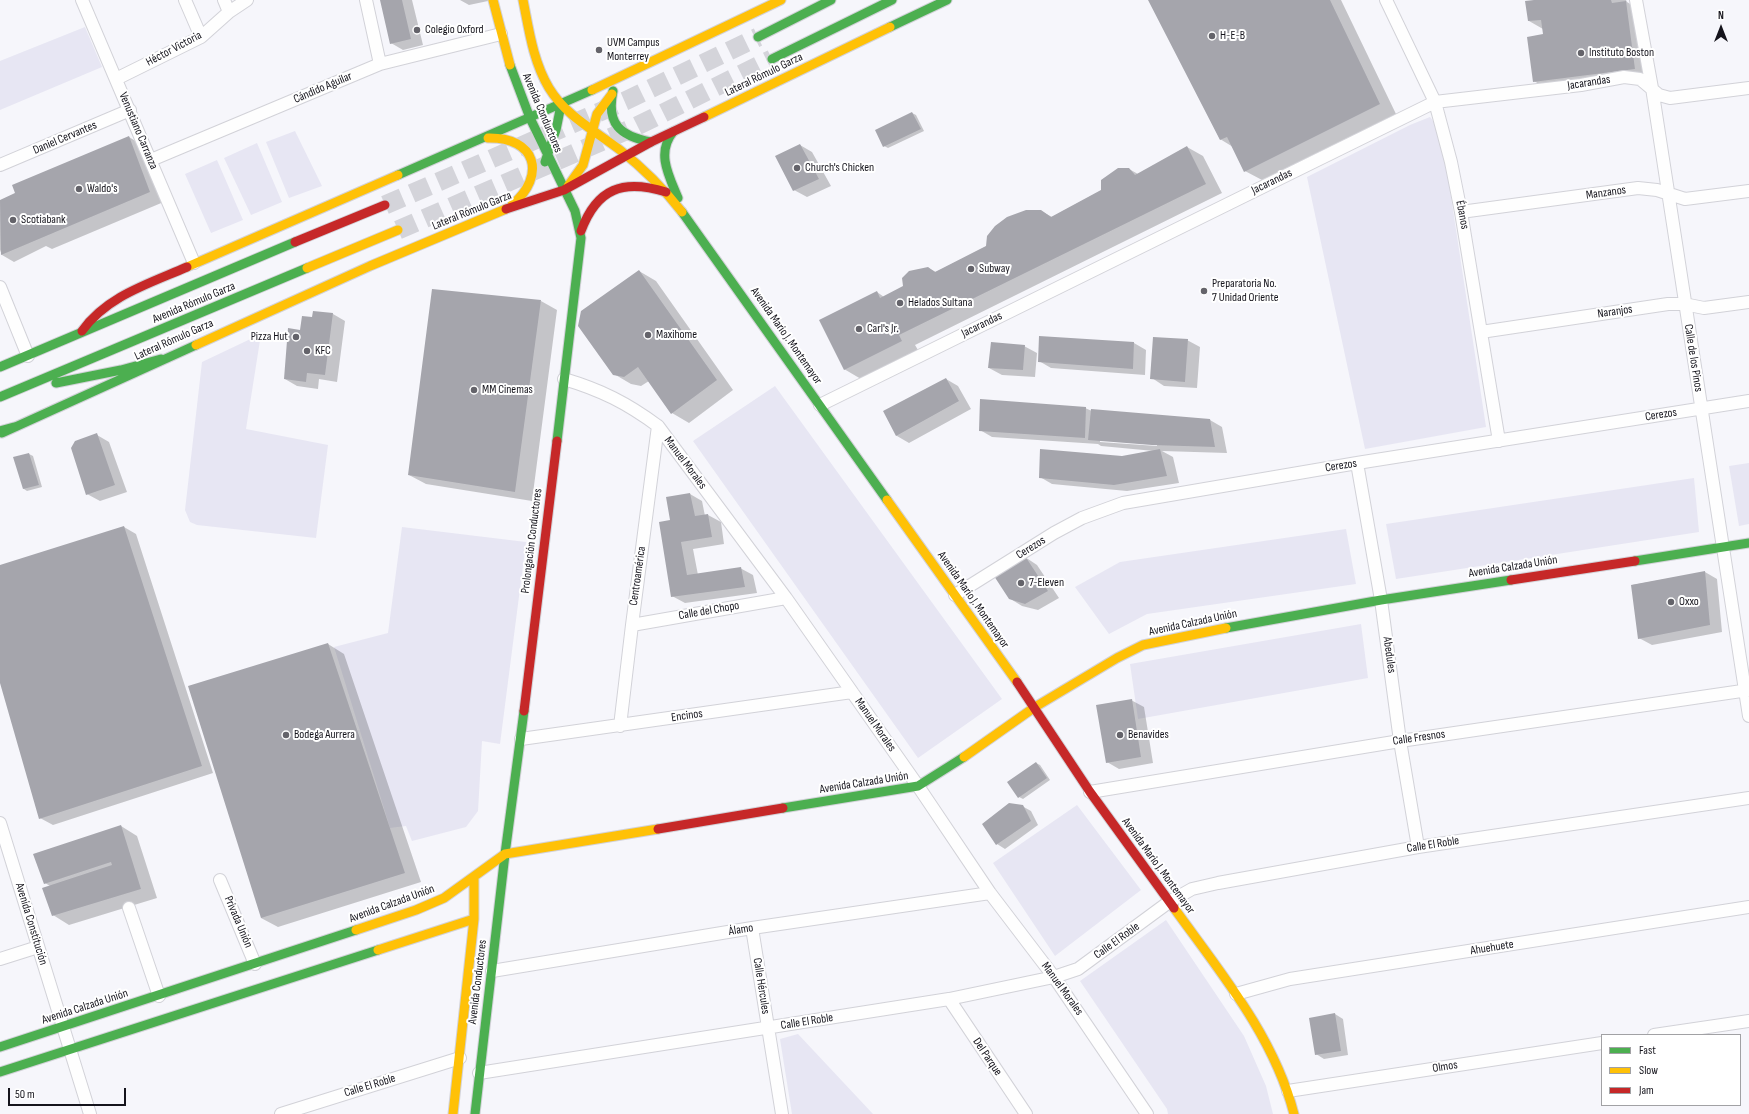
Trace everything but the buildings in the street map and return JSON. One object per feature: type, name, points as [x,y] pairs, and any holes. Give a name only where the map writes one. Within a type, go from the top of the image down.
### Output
[{"type":"main road","name":"Avenida Conductores","points":[[493,0],[512,75],[530,118],[575,211],[581,232]]},
{"type":"main road","name":"Avenida Conductores","points":[[523,0],[539,67],[550,89],[561,105],[574,119],[592,131]]},
{"type":"main road","points":[[82,330],[102,307],[125,294],[561,105],[781,0]]},
{"type":"main road","points":[[758,36],[831,0]]},
{"type":"main road","points":[[772,60],[892,0]]},
{"type":"main road","name":"Lateral Rómulo Garza","points":[[0,433],[14,428],[161,359],[370,266],[507,209],[564,190],[651,142],[947,0]]},
{"type":"main road","points":[[617,77],[612,94],[611,115],[616,127],[621,132],[633,139],[651,142]]},
{"type":"main road","points":[[564,190],[579,173],[597,114],[612,94]]},
{"type":"main road","points":[[507,209],[520,198],[528,188],[548,156],[556,130],[561,105]]},
{"type":"main road","name":"Avenida Mario J. Montemayor","points":[[592,131],[628,155],[650,173],[668,193],[820,405],[1034,707],[1090,792],[1236,994],[1263,1038],[1288,1091],[1294,1114]]},
{"type":"main road","points":[[673,132],[668,137],[665,145],[665,162],[689,222]]},
{"type":"main road","points":[[480,140],[500,137],[507,139],[525,149],[531,159],[533,171],[528,188]]},
{"type":"main road","points":[[581,232],[586,217],[593,205],[611,191],[624,186],[638,185],[668,193]]},
{"type":"main road","points":[[531,200],[545,199],[560,203],[575,211]]},
{"type":"main road","name":"Avenida Rómulo Garza","points":[[0,367],[28,356],[82,330],[385,205]]},
{"type":"main road","name":"Avenida Rómulo Garza","points":[[0,397],[398,230]]},
{"type":"main road","name":"Prolongación Conductores","points":[[505,854],[521,739],[581,232]]},
{"type":"main road","points":[[19,389],[121,370],[161,359]]},
{"type":"main road","name":"Avenida Calzada Unión","points":[[0,1047],[159,996],[416,910],[444,898],[505,854],[918,786],[960,760],[1034,707],[1117,658],[1143,645],[1181,636],[1381,600],[1749,543]]},
{"type":"main road","name":"Avenida Conductores","points":[[475,1114],[505,854]]},
{"type":"main road","name":"Avenida Conductores","points":[[453,1114],[474,919],[474,877]]},
{"type":"main road","points":[[0,1072],[474,919]]},
{"type":"street","name":"Venustiano Carranza","points":[[82,0],[194,263]]},
{"type":"street","points":[[185,0],[201,37]]},
{"type":"street","points":[[224,0],[229,12]]},
{"type":"street","name":"Héctor Victoria","points":[[116,79],[201,37],[229,12],[247,0]]},
{"type":"street","points":[[366,0],[380,64]]},
{"type":"street","name":"Ébanos","points":[[1386,0],[1434,102],[1461,212],[1499,441]]},
{"type":"street","name":"Calle de los Pinos","points":[[1636,0],[1652,88],[1684,304],[1747,691],[1749,716]]},
{"type":"street","name":"Cándido Aguilar","points":[[151,160],[380,64],[501,34]]},
{"type":"street","name":"Jacarandas","points":[[820,405],[1434,102],[1581,85],[1624,77],[1640,79],[1659,95],[1670,98],[1749,88]]},
{"type":"street","name":"Daniel Cervantes","points":[[0,165],[130,110]]},
{"type":"street","name":"Manzanos","points":[[1461,212],[1638,188],[1647,188],[1685,199],[1749,191]]},
{"type":"street","points":[[0,287],[28,356]]},
{"type":"street","name":"Naranjos","points":[[1482,332],[1668,304],[1684,304],[1704,308],[1749,302]]},
{"type":"street","name":"Manuel Morales","points":[[564,379],[595,389],[617,399],[637,410],[658,426],[786,598],[918,786],[990,893],[1054,977],[1139,1100],[1147,1114]]},
{"type":"street","name":"Cerezos","points":[[955,595],[1054,533],[1104,508],[1146,498],[1357,463],[1749,402]]},
{"type":"street","name":"Centroamérica","points":[[620,726],[658,426]]},
{"type":"street","name":"Abedules","points":[[1357,463],[1381,600],[1400,741],[1418,847]]},
{"type":"street","name":"Calle del Chopo","points":[[632,624],[786,598]]},
{"type":"street","name":"Calle Fresnos","points":[[1090,792],[1400,741],[1747,691]]},
{"type":"street","name":"Encinos","points":[[521,739],[852,692]]},
{"type":"street","name":"Calle El Roble","points":[[479,1073],[949,999],[1054,977],[1078,969],[1169,902],[1192,889],[1218,882],[1418,847],[1749,798]]},
{"type":"street","name":"Avenida Constitución","points":[[0,822],[6,862],[38,947],[90,1114]]},
{"type":"street","name":"Privada Unión","points":[[220,880],[255,964]]},
{"type":"street","name":"Álamo","points":[[492,971],[752,928],[990,893]]},
{"type":"street","points":[[129,908],[159,996]]},
{"type":"street","name":"Ahuehuete","points":[[1236,994],[1290,979],[1749,908]]},
{"type":"street","name":"Calle Hércules","points":[[752,928],[782,1114]]},
{"type":"street","points":[[0,959],[38,947]]},
{"type":"street","name":"Del Parque","points":[[949,999],[1026,1114]]},
{"type":"street","points":[[1660,1034],[1749,1020]]},
{"type":"street","name":"Olmos","points":[[1288,1091],[1601,1043]]},
{"type":"street","name":"Calle El Roble","points":[[281,1114],[460,1058]]},
{"type":"shaded area","points":[[85,27],[102,67],[0,110],[0,61]]},
{"type":"shaded area","points":[[1430,117],[1441,131],[1486,427],[1365,449],[1307,177],[1410,125]]},
{"type":"shaded area","points":[[295,131],[322,186],[289,198],[266,142]]},
{"type":"shaded area","points":[[257,143],[282,202],[251,215],[224,158]]},
{"type":"shaded area","points":[[217,160],[243,220],[211,233],[185,174]]},
{"type":"shaded area","points":[[261,334],[246,429],[328,445],[316,538],[197,525],[190,522],[185,510],[202,362]]},
{"type":"shaded area","points":[[775,386],[1002,699],[918,758],[693,441]]},
{"type":"shaded area","points":[[1749,463],[1749,524],[1739,526],[1729,466]]},
{"type":"shaded area","points":[[1694,478],[1699,532],[1396,579],[1386,524]]},
{"type":"shaded area","points":[[402,527],[526,542],[500,744],[482,741],[478,811],[466,827],[412,841],[406,826],[390,828],[334,647],[388,633]]},
{"type":"shaded area","points":[[1346,529],[1356,584],[1147,614],[1109,634],[1075,587],[1120,562]]},
{"type":"shaded area","points":[[1361,624],[1368,678],[1138,719],[1130,664]]},
{"type":"shaded area","points":[[1077,805],[1141,890],[1055,956],[993,863]]},
{"type":"shaded area","points":[[1166,920],[1244,1036],[1266,1086],[1273,1114],[1168,1114],[1167,1109],[1080,981]]},
{"type":"shaded area","points":[[798,1034],[873,1114],[792,1114],[780,1039]]},
{"type":"tunnel","points":[[385,205],[625,101],[758,37]]},
{"type":"tunnel","points":[[398,230],[637,126],[772,59]]},
{"type":"traffic: fast","points":[[758,37],[831,0]]},
{"type":"traffic: fast","points":[[772,59],[892,0]]},
{"type":"traffic: fast","points":[[890,27],[947,0]]},
{"type":"traffic: fast","points":[[510,65],[530,118],[575,211],[581,238],[557,441]]},
{"type":"traffic: fast","points":[[398,175],[592,90]]},
{"type":"traffic: fast","points":[[613,91],[611,102],[612,112],[618,127],[631,136],[651,142]]},
{"type":"traffic: fast","points":[[545,162],[556,130],[561,105]]},
{"type":"traffic: fast","points":[[673,132],[665,148],[665,156],[668,173],[678,198]]},
{"type":"traffic: fast","points":[[682,212],[887,500]]},
{"type":"traffic: fast","points":[[0,367],[295,242]]},
{"type":"traffic: fast","points":[[0,397],[307,268]]},
{"type":"traffic: fast","points":[[2,433],[196,345]]},
{"type":"traffic: fast","points":[[56,383],[121,370],[161,359]]},
{"type":"traffic: fast","points":[[0,431],[14,427]]},
{"type":"traffic: fast","points":[[1635,561],[1749,543]]},
{"type":"traffic: fast","points":[[1226,628],[1381,600],[1511,580]]},
{"type":"traffic: fast","points":[[475,1114],[505,854],[524,711]]},
{"type":"traffic: fast","points":[[783,808],[918,786],[964,757]]},
{"type":"traffic: fast","points":[[0,1047],[356,930]]},
{"type":"traffic: fast","points":[[0,1072],[378,950]]},
{"type":"traffic: slow","points":[[493,0],[510,65]]},
{"type":"traffic: slow","points":[[523,0],[535,56],[544,78],[556,98],[572,115],[620,150],[645,171],[682,212]]},
{"type":"traffic: slow","points":[[592,90],[781,0]]},
{"type":"traffic: slow","points":[[704,117],[890,27]]},
{"type":"traffic: slow","points":[[568,186],[583,165],[597,114],[612,94]]},
{"type":"traffic: slow","points":[[488,138],[504,139],[517,144],[526,151],[531,160],[532,170],[530,182],[523,193],[512,205]]},
{"type":"traffic: slow","points":[[187,267],[398,175]]},
{"type":"traffic: slow","points":[[196,345],[370,266],[506,209]]},
{"type":"traffic: slow","points":[[307,268],[398,230]]},
{"type":"traffic: slow","points":[[887,500],[1017,682]]},
{"type":"traffic: slow","points":[[964,757],[1035,707],[1117,658],[1143,645],[1226,628]]},
{"type":"traffic: slow","points":[[356,930],[416,910],[444,898],[505,854],[658,829]]},
{"type":"traffic: slow","points":[[453,1114],[474,919],[474,877]]},
{"type":"traffic: slow","points":[[1174,908],[1227,981],[1259,1031],[1285,1085],[1294,1114]]},
{"type":"traffic: slow","points":[[378,950],[474,919]]},
{"type":"traffic: jam","points":[[506,209],[564,190],[651,142],[704,117]]},
{"type":"traffic: jam","points":[[581,231],[587,216],[595,205],[613,190],[624,187],[637,187],[651,188],[666,192]]},
{"type":"traffic: jam","points":[[295,242],[385,205]]},
{"type":"traffic: jam","points":[[82,331],[103,309],[129,292],[187,267]]},
{"type":"traffic: jam","points":[[524,711],[557,441]]},
{"type":"traffic: jam","points":[[1511,580],[1635,561]]},
{"type":"traffic: jam","points":[[1017,682],[1090,792],[1174,908]]},
{"type":"traffic: jam","points":[[658,829],[783,808]]},
{"type":"place","name":"Colegio Oxford","points":[[417,30]]},
{"type":"place","name":"H-E-B","points":[[1212,36]]},
{"type":"place","name":"UVM Campus Monterrey","points":[[599,50]]},
{"type":"place","name":"Instituto Boston","points":[[1581,53]]},
{"type":"place","name":"Church's Chicken","points":[[797,168]]},
{"type":"place","name":"Waldo's","points":[[79,189]]},
{"type":"place","name":"Scotiabank","points":[[13,220]]},
{"type":"place","name":"Subway","points":[[971,269]]},
{"type":"place","name":"Preparatoria No. 7 Unidad Oriente","points":[[1204,291]]},
{"type":"place","name":"Helados Sultana","points":[[900,303]]},
{"type":"place","name":"Carl's Jr.","points":[[859,329]]},
{"type":"place","name":"Maxihome","points":[[648,335]]},
{"type":"place","name":"Pizza Hut","points":[[296,337]]},
{"type":"place","name":"KFC","points":[[307,351]]},
{"type":"place","name":"MM Cinemas","points":[[474,390]]},
{"type":"place","name":"7-Eleven","points":[[1021,583]]},
{"type":"place","name":"Oxxo","points":[[1671,602]]},
{"type":"place","name":"Bodega Aurrera","points":[[286,735]]},
{"type":"place","name":"Benavides","points":[[1120,735]]}]
